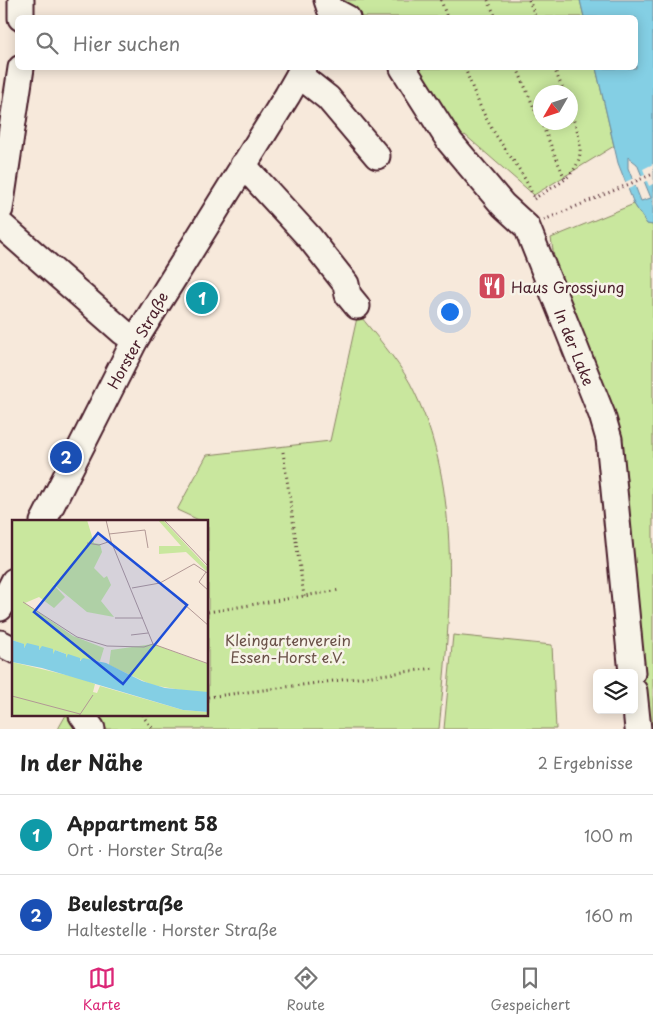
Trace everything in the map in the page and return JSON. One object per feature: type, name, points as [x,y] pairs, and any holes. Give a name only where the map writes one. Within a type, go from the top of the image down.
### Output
[{"type":"street","points":[[21,0],[21,15]]},
{"type":"street","points":[[0,209],[21,70]]},
{"type":"street","name":"In der Lake","points":[[404,70],[450,142],[503,205],[527,228],[602,415],[609,439],[632,669]]},
{"type":"street","points":[[301,71],[328,98],[377,156]]},
{"type":"street","name":"Horster Straße","points":[[44,520],[135,340],[301,71]]},
{"type":"street","points":[[243,164],[309,237],[346,284],[348,295],[357,306]]},
{"type":"street","points":[[0,224],[123,332],[135,340]]},
{"type":"street","points":[[0,608],[12,584]]},
{"type":"street","points":[[0,643],[12,649]]},
{"type":"street","points":[[636,714],[638,729]]},
{"type":"street","points":[[83,716],[92,729]]},
{"type":"path","points":[[441,0],[447,15]]},
{"type":"path","points":[[488,0],[495,15]]},
{"type":"path","points":[[529,0],[535,15]]},
{"type":"path","points":[[466,70],[477,102],[494,132],[525,178],[534,199],[565,180],[578,165],[581,145],[576,130]]},
{"type":"path","points":[[518,70],[533,104]]},
{"type":"path","points":[[555,70],[561,85]]},
{"type":"path","points":[[544,130],[565,180]]},
{"type":"path","points":[[527,228],[653,174]]},
{"type":"path","points":[[283,452],[304,596]]},
{"type":"path","points":[[209,612],[340,590]]},
{"type":"path","points":[[209,697],[435,668]]},
{"type":"path","points":[[143,716],[152,729]]},
{"type":"green space","points":[[329,0],[580,0],[584,15],[352,15]]},
{"type":"green space","points":[[407,70],[596,70],[614,146],[534,195],[465,135],[453,141]]},
{"type":"green space","points":[[634,204],[647,224],[653,225],[653,729],[643,729],[613,439],[560,295],[551,238]]},
{"type":"green space","name":"Kleingartenverein Essen-Horst e.V.","points":[[358,313],[392,356],[410,383],[427,423],[439,465],[446,509],[449,553],[449,598],[439,729],[58,729],[65,716],[209,716],[209,520],[199,520],[177,510],[207,455],[330,441]]},
{"type":"green space","points":[[453,635],[552,645],[556,729],[444,729]]},
{"type":"water","points":[[580,0],[653,0],[653,225],[647,224],[634,204],[618,163],[596,70],[638,70],[638,15],[584,15]],"holes":[[[628,157],[637,164],[651,198],[641,201],[628,168]]]},
{"type":"pier","points":[[653,164],[653,184],[649,186],[647,181],[642,183],[639,176],[645,174],[643,169]]},
{"type":"pier","points":[[634,178],[637,185],[626,190],[623,183]]},
{"type":"place","name":"Haus Grossjung","points":[[492,286]]},
{"type":"place","name":"Appartment 58","points":[[202,298]]},
{"type":"place","name":"Beulestraße","points":[[66,457]]}]
